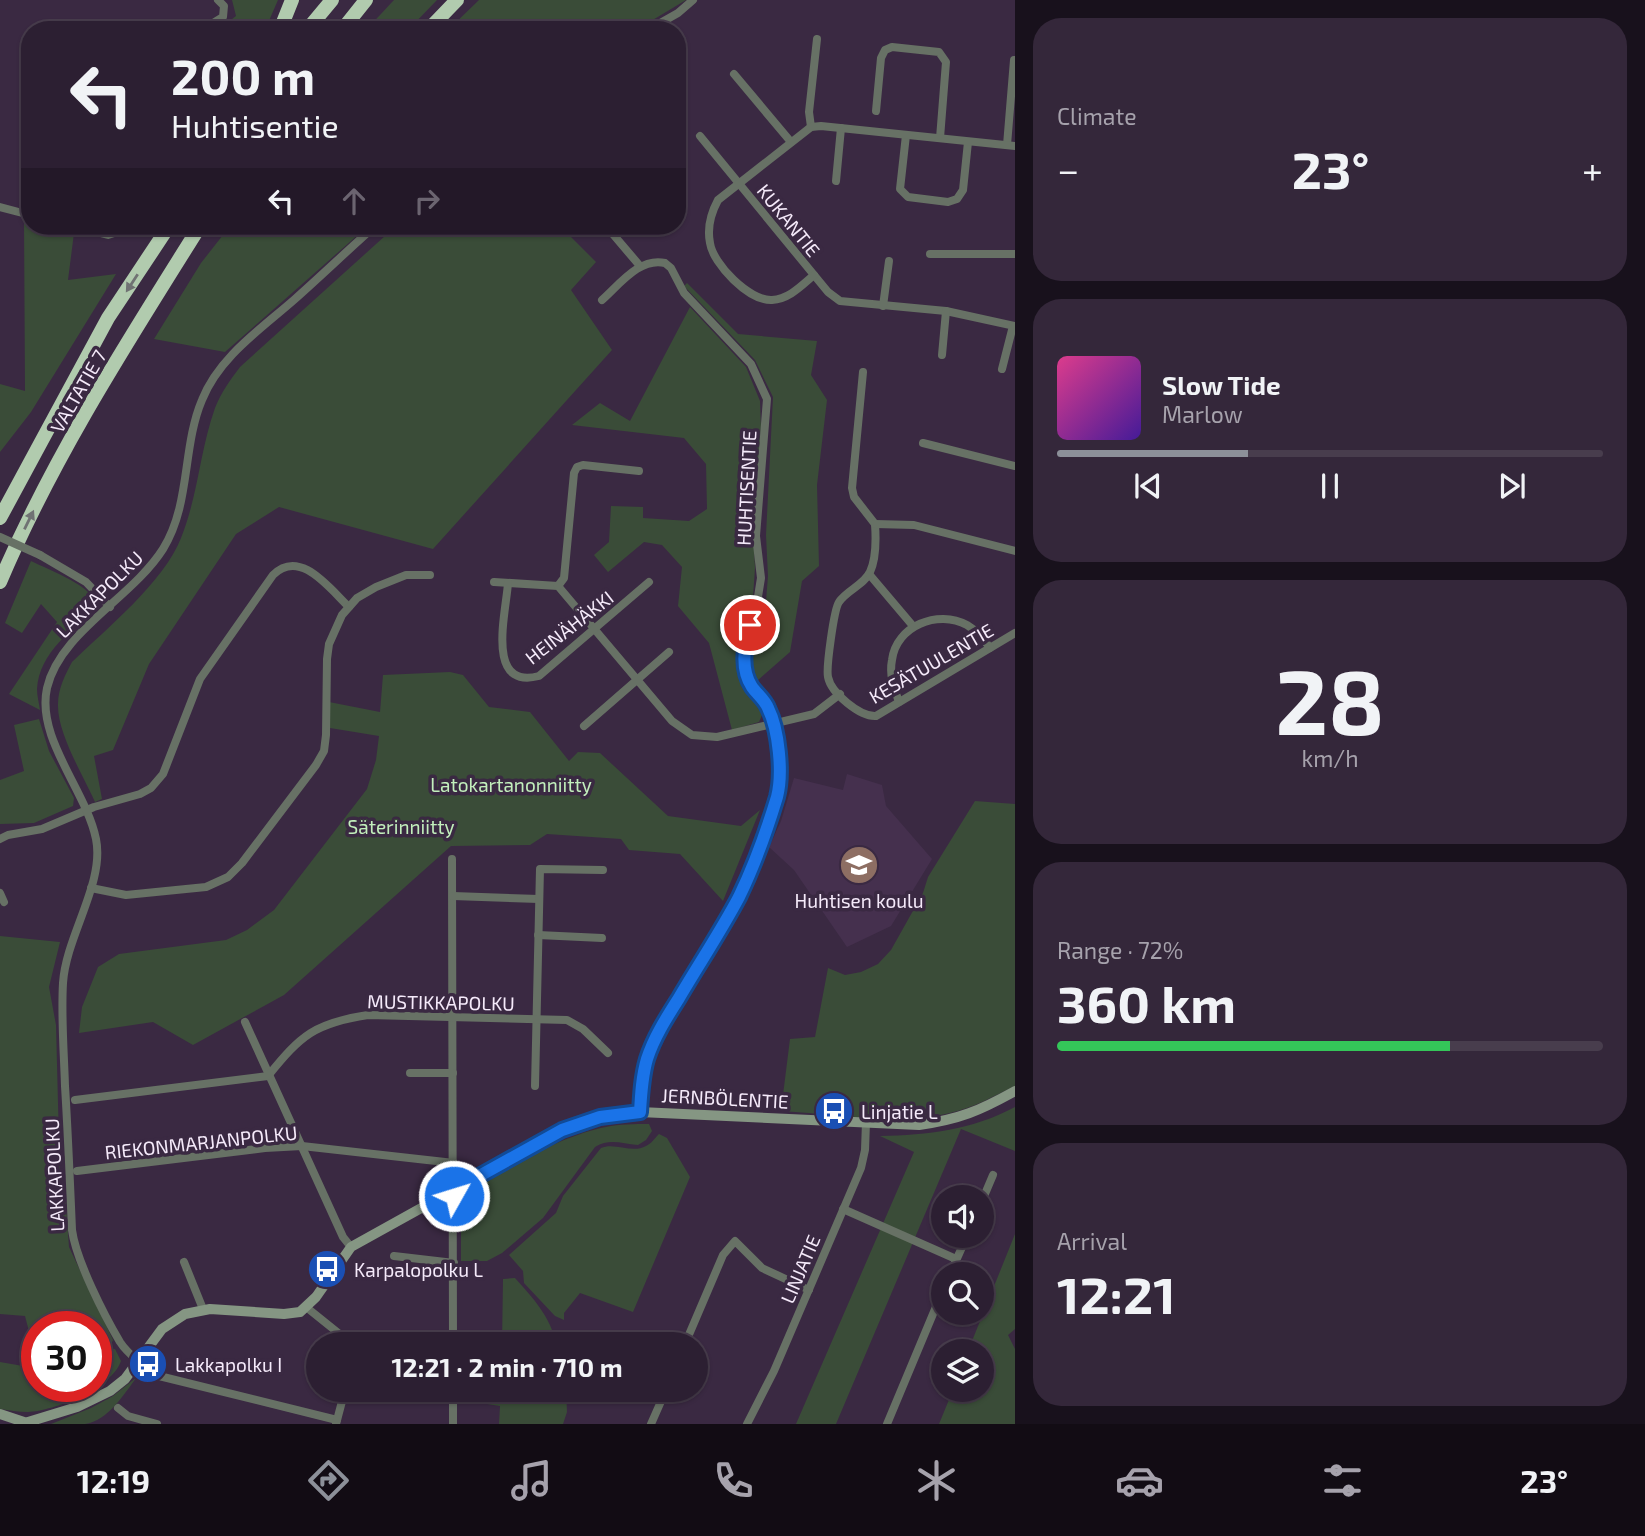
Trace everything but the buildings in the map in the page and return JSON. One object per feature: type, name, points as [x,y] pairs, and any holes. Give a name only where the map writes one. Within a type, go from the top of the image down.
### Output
[{"type":"highway","points":[[284,21],[292,0]]},
{"type":"highway","points":[[314,21],[332,0]]},
{"type":"highway","points":[[349,21],[366,0]]},
{"type":"highway","points":[[437,21],[457,0]]},
{"type":"highway","name":"VALTATIE 7","points":[[0,518],[108,318],[163,235]]},
{"type":"highway","name":"VALTATIE 7","points":[[0,582],[40,497],[130,338],[194,235]]},
{"type":"highway","points":[[130,338],[204,235]]},
{"type":"street","points":[[217,21],[223,17],[224,6],[218,0]]},
{"type":"street","points":[[664,21],[693,0]]},
{"type":"street","points":[[817,38],[809,112],[811,127],[1011,146],[1014,60]]},
{"type":"street","points":[[876,111],[881,58],[885,50],[892,47],[939,52],[946,62],[940,138]]},
{"type":"street","points":[[734,74],[790,142]]},
{"type":"street","name":"KUKANTIE","points":[[811,127],[739,184],[828,292],[840,301],[946,310],[1014,326]]},
{"type":"street","points":[[836,181],[841,128]]},
{"type":"street","points":[[905,135],[900,189],[908,197],[948,202],[957,199],[963,190],[968,142]]},
{"type":"street","points":[[700,136],[739,184],[719,200],[711,217],[712,252],[727,271],[752,295],[771,300],[786,297],[814,275]]},
{"type":"street","points":[[0,207],[21,213]]},
{"type":"street","name":"LAKKAPOLKU","points":[[139,1362],[121,1344],[115,1333],[79,1258],[72,1230],[63,983],[69,949],[97,865],[97,849],[87,810],[50,733],[46,715],[46,692],[53,669],[68,647],[156,558],[170,535],[178,513],[199,407],[216,373],[365,235]]},
{"type":"street","points":[[602,300],[640,266],[614,235]]},
{"type":"street","points":[[930,254],[1015,254]]},
{"type":"street","name":"HUHTISENTIE","points":[[640,266],[657,261],[669,265],[684,293],[751,364],[767,399],[757,536],[761,578],[757,603],[743,648],[751,685],[768,706],[780,774],[776,798],[738,897],[664,1023],[647,1059],[640,1112]]},
{"type":"street","points":[[883,306],[889,261]]},
{"type":"street","points":[[942,355],[946,310]]},
{"type":"street","points":[[1002,369],[1014,326]]},
{"type":"street","points":[[863,372],[853,492],[875,524],[869,574],[913,626]]},
{"type":"street","points":[[923,443],[1015,466]]},
{"type":"street","points":[[558,586],[564,578],[574,473],[577,467],[583,465],[639,471]]},
{"type":"street","points":[[875,524],[914,525],[1015,551]]},
{"type":"street","points":[[0,537],[40,555],[86,582],[110,607]]},
{"type":"street","points":[[0,839],[42,829],[87,810],[145,792],[158,781],[200,679],[277,570],[293,565],[304,567],[349,607]]},
{"type":"street","name":"KESÄTUULENTIE","points":[[869,574],[842,598],[836,610],[828,677],[853,709],[869,716],[878,715],[1015,633]]},
{"type":"street","points":[[91,888],[126,895],[206,887],[220,882],[234,872],[321,757],[326,735],[328,649],[336,627],[349,607],[357,598],[386,582],[406,575],[430,575]]},
{"type":"street","points":[[494,582],[558,586],[672,721],[692,735],[718,737],[814,713],[840,694]]},
{"type":"street","name":"HEINÄHÄKKI","points":[[508,583],[502,654],[505,666],[517,677],[528,679],[539,676],[649,582]]},
{"type":"street","points":[[899,702],[892,681],[891,662],[899,641],[913,626],[932,620],[959,621],[974,630],[990,648]]},
{"type":"street","points":[[584,726],[669,652]]},
{"type":"street","points":[[453,859],[453,1332]]},
{"type":"street","points":[[535,1086],[540,869],[603,870]]},
{"type":"street","points":[[453,896],[539,899]]},
{"type":"street","points":[[538,935],[602,938]]},
{"type":"street","name":"MUSTIKKAPOLKU","points":[[268,1076],[291,1048],[312,1031],[338,1020],[368,1015],[567,1020],[575,1023],[608,1053]]},
{"type":"street","points":[[245,1022],[343,1237],[351,1247]]},
{"type":"street","points":[[410,1073],[453,1073]]},
{"type":"street","points":[[75,1100],[268,1076]]},
{"type":"street","name":"JERNBÖLENTIE","points":[[306,1307],[351,1247],[562,1130],[600,1117],[640,1112],[919,1125],[953,1120],[984,1108],[1015,1091]]},
{"type":"street","name":"LINJATIE","points":[[747,1424],[774,1371],[863,1160],[866,1122]]},
{"type":"street","name":"RIEKONMARJANPOLKU","points":[[77,1171],[302,1146],[454,1163]]},
{"type":"street","points":[[989,1185],[993,1175]]},
{"type":"street","points":[[843,1209],[956,1259]]},
{"type":"street","points":[[690,1332],[723,1255],[735,1241],[762,1268],[808,1290]]},
{"type":"street","points":[[955,1262],[961,1248]]},
{"type":"street","points":[[394,1256],[453,1263]]},
{"type":"street","points":[[184,1262],[203,1309]]},
{"type":"street","points":[[0,1414],[29,1423],[93,1399],[125,1379],[168,1324],[186,1314],[203,1309],[284,1314],[300,1312],[306,1307],[337,1332]]},
{"type":"street","points":[[887,1424],[931,1319]]},
{"type":"street","points":[[155,1376],[337,1422],[342,1402]]},
{"type":"street","points":[[453,1402],[453,1424]]},
{"type":"street","points":[[651,1424],[661,1402]]},
{"type":"street","points":[[118,1408],[128,1416],[157,1424]]},
{"type":"shaded area","name":"Huhtisen koulu","points":[[847,774],[882,785],[886,806],[932,859],[891,926],[847,947],[794,870],[769,847],[781,821],[794,778],[843,790]]},
{"type":"green space","points":[[232,0],[278,0],[269,21],[230,21],[236,16]]},
{"type":"green space","points":[[394,0],[437,0],[417,21],[374,21]]},
{"type":"green space","points":[[479,0],[686,0],[651,21],[457,21]]},
{"type":"green space","points":[[24,235],[74,235],[68,280],[116,274],[31,412],[0,452],[0,384],[25,391]]},
{"type":"green space","points":[[223,235],[358,235],[225,352],[154,339],[201,263]]},
{"type":"green space","points":[[386,235],[569,235],[596,262],[571,290],[612,350],[433,549],[279,507],[236,534],[149,664],[113,750],[94,756],[102,799],[95,802],[62,728],[58,704],[62,682],[72,662],[148,588],[173,555],[187,522],[215,408],[240,367]]},
{"type":"green space","points":[[687,283],[738,334],[817,341],[811,375],[827,400],[817,485],[819,566],[802,581],[790,652],[757,681],[752,672],[750,651],[766,601],[766,535],[773,397],[755,360],[684,286]]},
{"type":"green space","points":[[690,307],[746,367],[760,401],[761,427],[753,530],[753,597],[740,646],[745,679],[762,715],[759,722],[732,730],[709,643],[678,606],[682,567],[662,545],[644,542],[608,572],[594,555],[609,542],[611,506],[643,507],[643,518],[689,521],[707,509],[706,464],[684,438],[572,425],[600,403],[630,421]]},
{"type":"green space","points":[[31,561],[80,586],[95,599],[98,607],[59,642],[44,664],[37,689],[40,710],[9,694],[57,622],[41,604],[22,633],[5,623]]},
{"type":"green space","name":"Säterinniitty","points":[[450,672],[463,675],[489,707],[530,712],[569,761],[578,752],[600,753],[668,816],[741,826],[760,810],[723,901],[680,854],[629,850],[621,839],[547,834],[530,845],[451,846],[284,995],[193,1045],[153,1022],[79,1033],[82,1007],[98,967],[119,954],[226,940],[247,930],[274,910],[367,789],[376,760],[379,736],[330,728],[329,702],[380,712],[383,675]]},
{"type":"green space","points":[[39,719],[49,751],[74,798],[73,806],[34,823],[0,824],[0,780],[24,771],[14,725]]},
{"type":"green space","points":[[975,801],[1015,804],[1015,1086],[967,1108],[929,1116],[866,1118],[781,1111],[790,1039],[815,1037],[828,968],[845,975],[861,972],[878,964],[891,950],[923,893],[928,877]]},
{"type":"green space","points":[[0,936],[60,942],[49,987],[56,1025],[60,1181],[65,1192],[69,1247],[99,1311],[21,1311],[21,1316],[0,1314]]},
{"type":"green space","points":[[1015,1107],[1015,1151],[961,1129],[937,1185],[931,1185],[931,1200],[836,1424],[796,1424],[914,1152],[880,1136],[949,1130],[999,1115]]},
{"type":"green space","points":[[627,1124],[649,1124],[652,1131],[646,1140],[638,1145],[611,1142],[595,1147],[543,1218],[502,1253],[487,1261],[461,1261],[461,1201],[491,1178],[529,1156],[589,1131]]},
{"type":"green space","points":[[659,1134],[667,1138],[690,1177],[633,1312],[580,1293],[564,1313],[564,1320],[555,1316],[524,1283],[523,1271],[509,1255],[556,1213],[563,1196],[601,1148],[641,1148],[650,1144]]},
{"type":"green space","points":[[1015,1234],[1015,1329],[1008,1335],[1015,1349],[1015,1424],[939,1424],[948,1402],[994,1402],[994,1339],[973,1339],[978,1325],[994,1325],[994,1286]]},
{"type":"green space","points":[[515,1278],[535,1301],[553,1332],[502,1332],[503,1279]]},
{"type":"green space","points":[[112,1349],[115,1349],[121,1361],[112,1374]]},
{"type":"green space","points":[[0,1362],[21,1366],[21,1402],[68,1402],[39,1411],[0,1409]]},
{"type":"green space","points":[[137,1377],[115,1406],[101,1418],[85,1424],[51,1424],[102,1402],[112,1402],[113,1396]]},
{"type":"green space","points":[[474,1402],[567,1402],[567,1412],[563,1424],[499,1424],[500,1406]]},
{"type":"place","name":"Huhtisen koulu","points":[[859,865]]},
{"type":"place","name":"Linjatie L","points":[[834,1111]]},
{"type":"place","name":"Karpalopolku L","points":[[327,1269]]},
{"type":"place","name":"Lakkapolku I","points":[[148,1364]]},
{"type":"route","points":[[454,1196],[454,1190],[562,1130],[600,1117],[640,1112],[647,1059],[664,1023],[738,897],[779,785],[777,747],[771,714],[747,676],[743,648],[750,625]]},
{"type":"park label","name":"Latokartanonniitty","points":[[511,784]]}]
